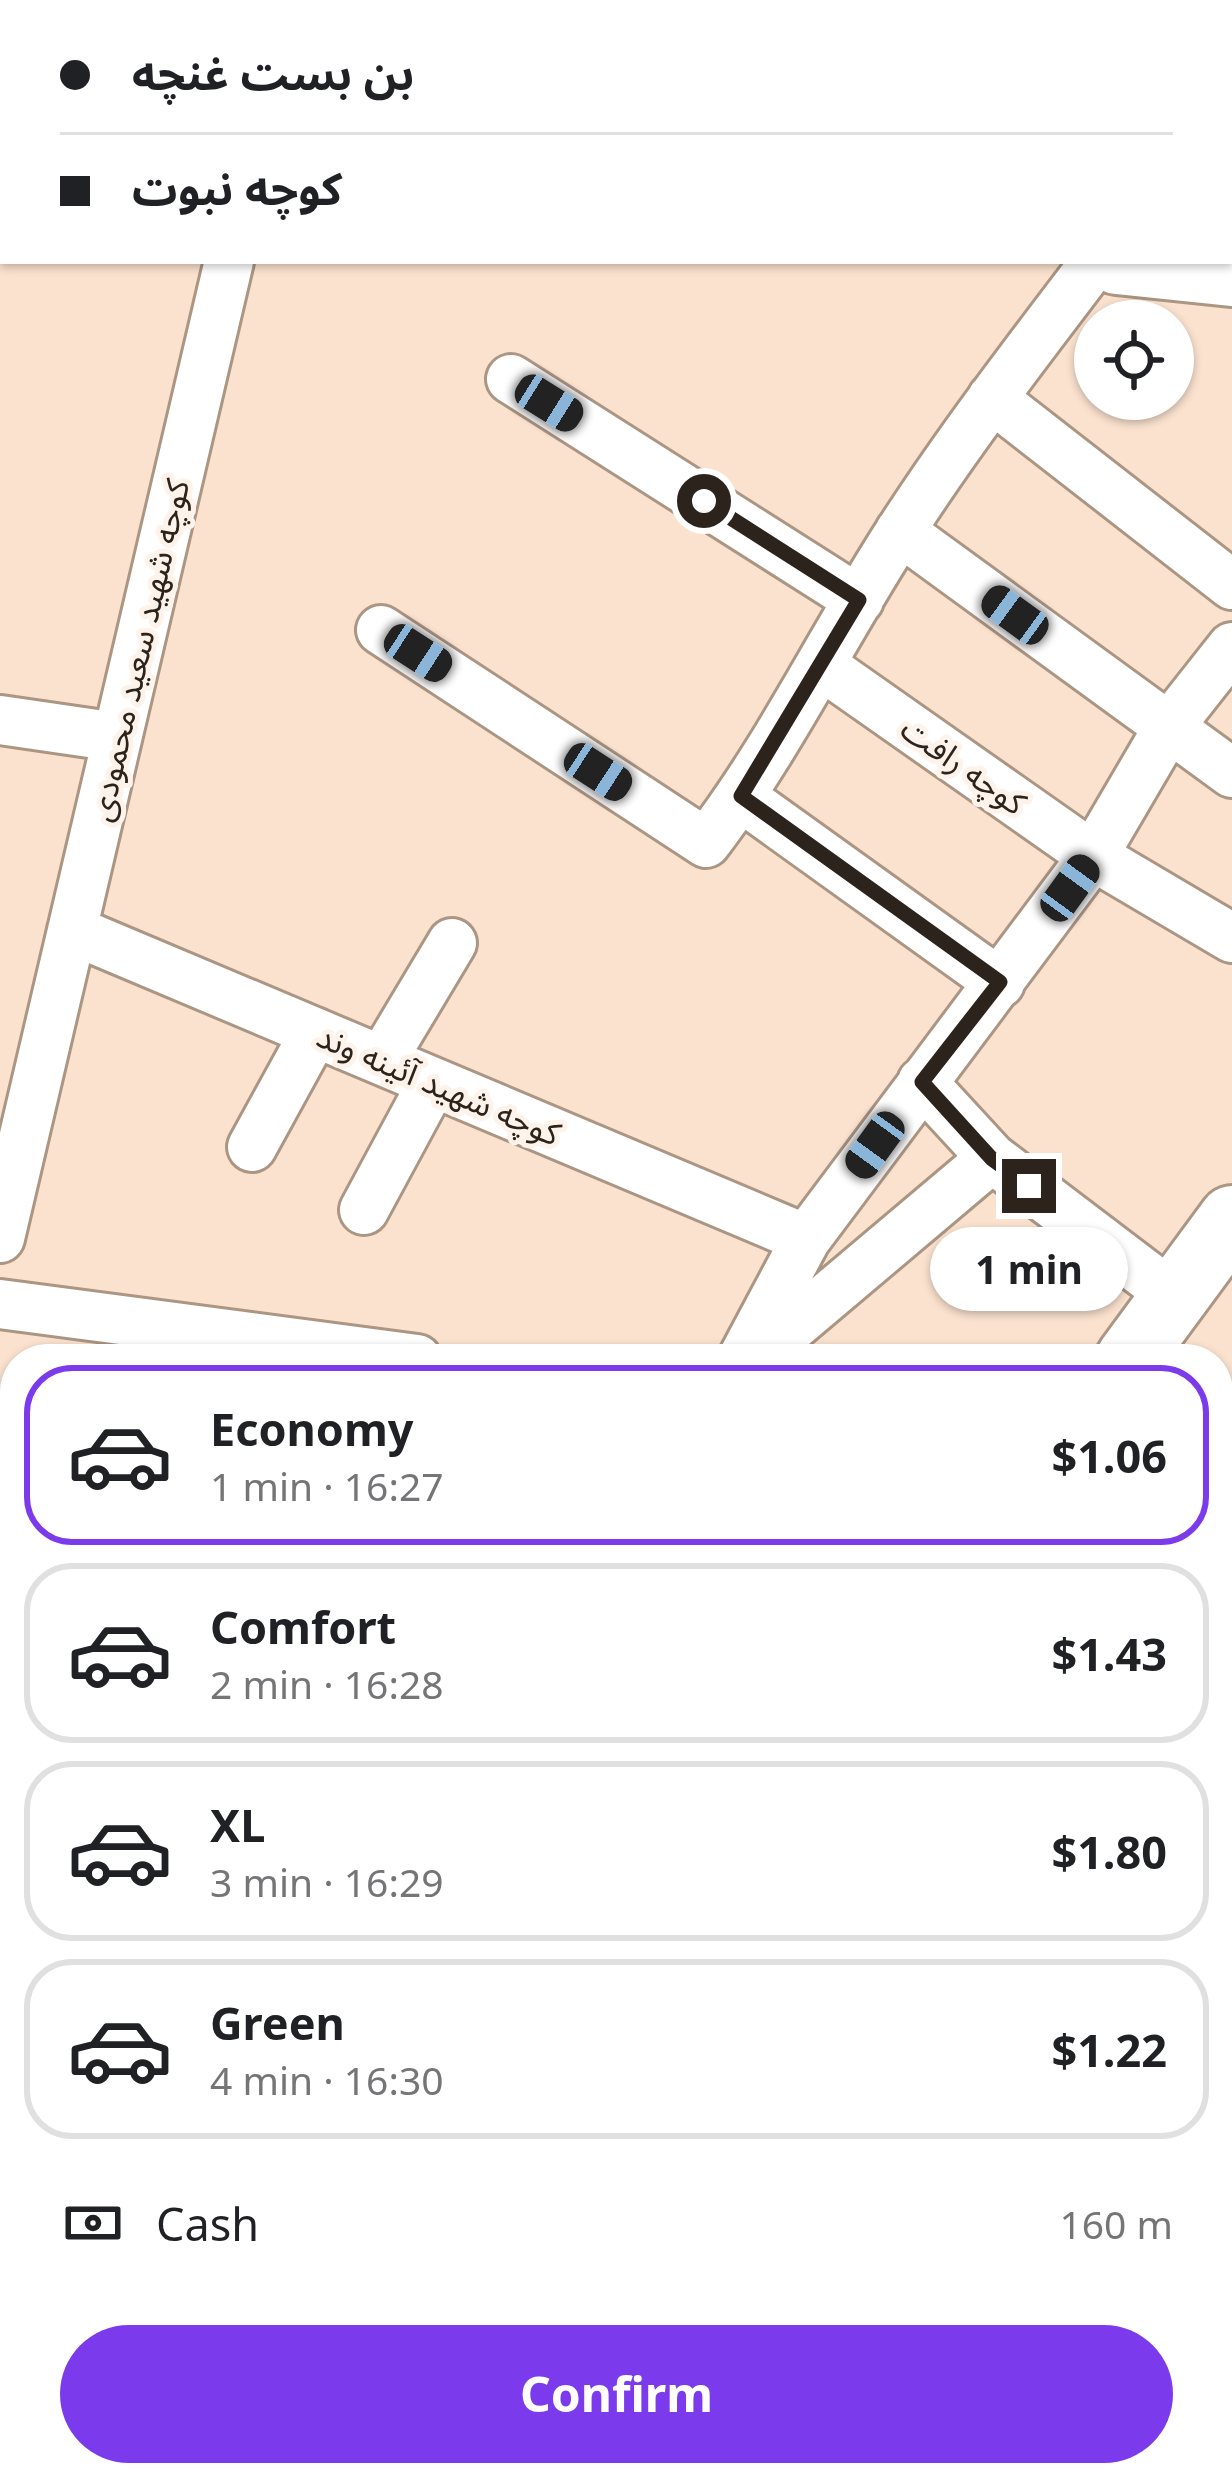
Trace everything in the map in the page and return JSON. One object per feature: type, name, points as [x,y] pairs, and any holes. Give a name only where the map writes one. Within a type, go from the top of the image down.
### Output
[{"type":"main road","points":[[1146,264],[1232,273]]},
{"type":"main road","points":[[1142,1344],[1210,1264]]},
{"type":"street","name":"کوچه شهید سعید محمودی","points":[[0,1238],[228,264]]},
{"type":"street","points":[[382,630],[706,843],[741,796],[900,531],[992,398],[1094,264]]},
{"type":"street","points":[[511,379],[859,600]]},
{"type":"street","points":[[992,398],[1232,585]]},
{"type":"street","points":[[900,531],[1232,773]]},
{"type":"street","points":[[750,1344],[806,1239],[1093,856],[1168,728],[1232,646]]},
{"type":"street","name":"کوچه رافت","points":[[821,664],[1093,856],[1232,938]]},
{"type":"street","points":[[0,720],[117,737]]},
{"type":"street","points":[[741,796],[1000,982]]},
{"type":"street","name":"کوچه شهید آئینه وند","points":[[72,930],[806,1239]]},
{"type":"street","points":[[382,1060],[452,943]]},
{"type":"street","points":[[252,1148],[315,1032]]},
{"type":"street","points":[[0,1053],[46,1039]]},
{"type":"street","points":[[364,1210],[434,1082]]},
{"type":"street","points":[[922,1082],[992,1159],[1210,1264]]},
{"type":"street","points":[[772,1344],[992,1159]]},
{"type":"street","points":[[0,1304],[303,1344]]},
{"type":"route","points":[[704,501],[859,600],[741,796],[1000,982],[922,1082],[992,1159],[1029,1186]]}]
